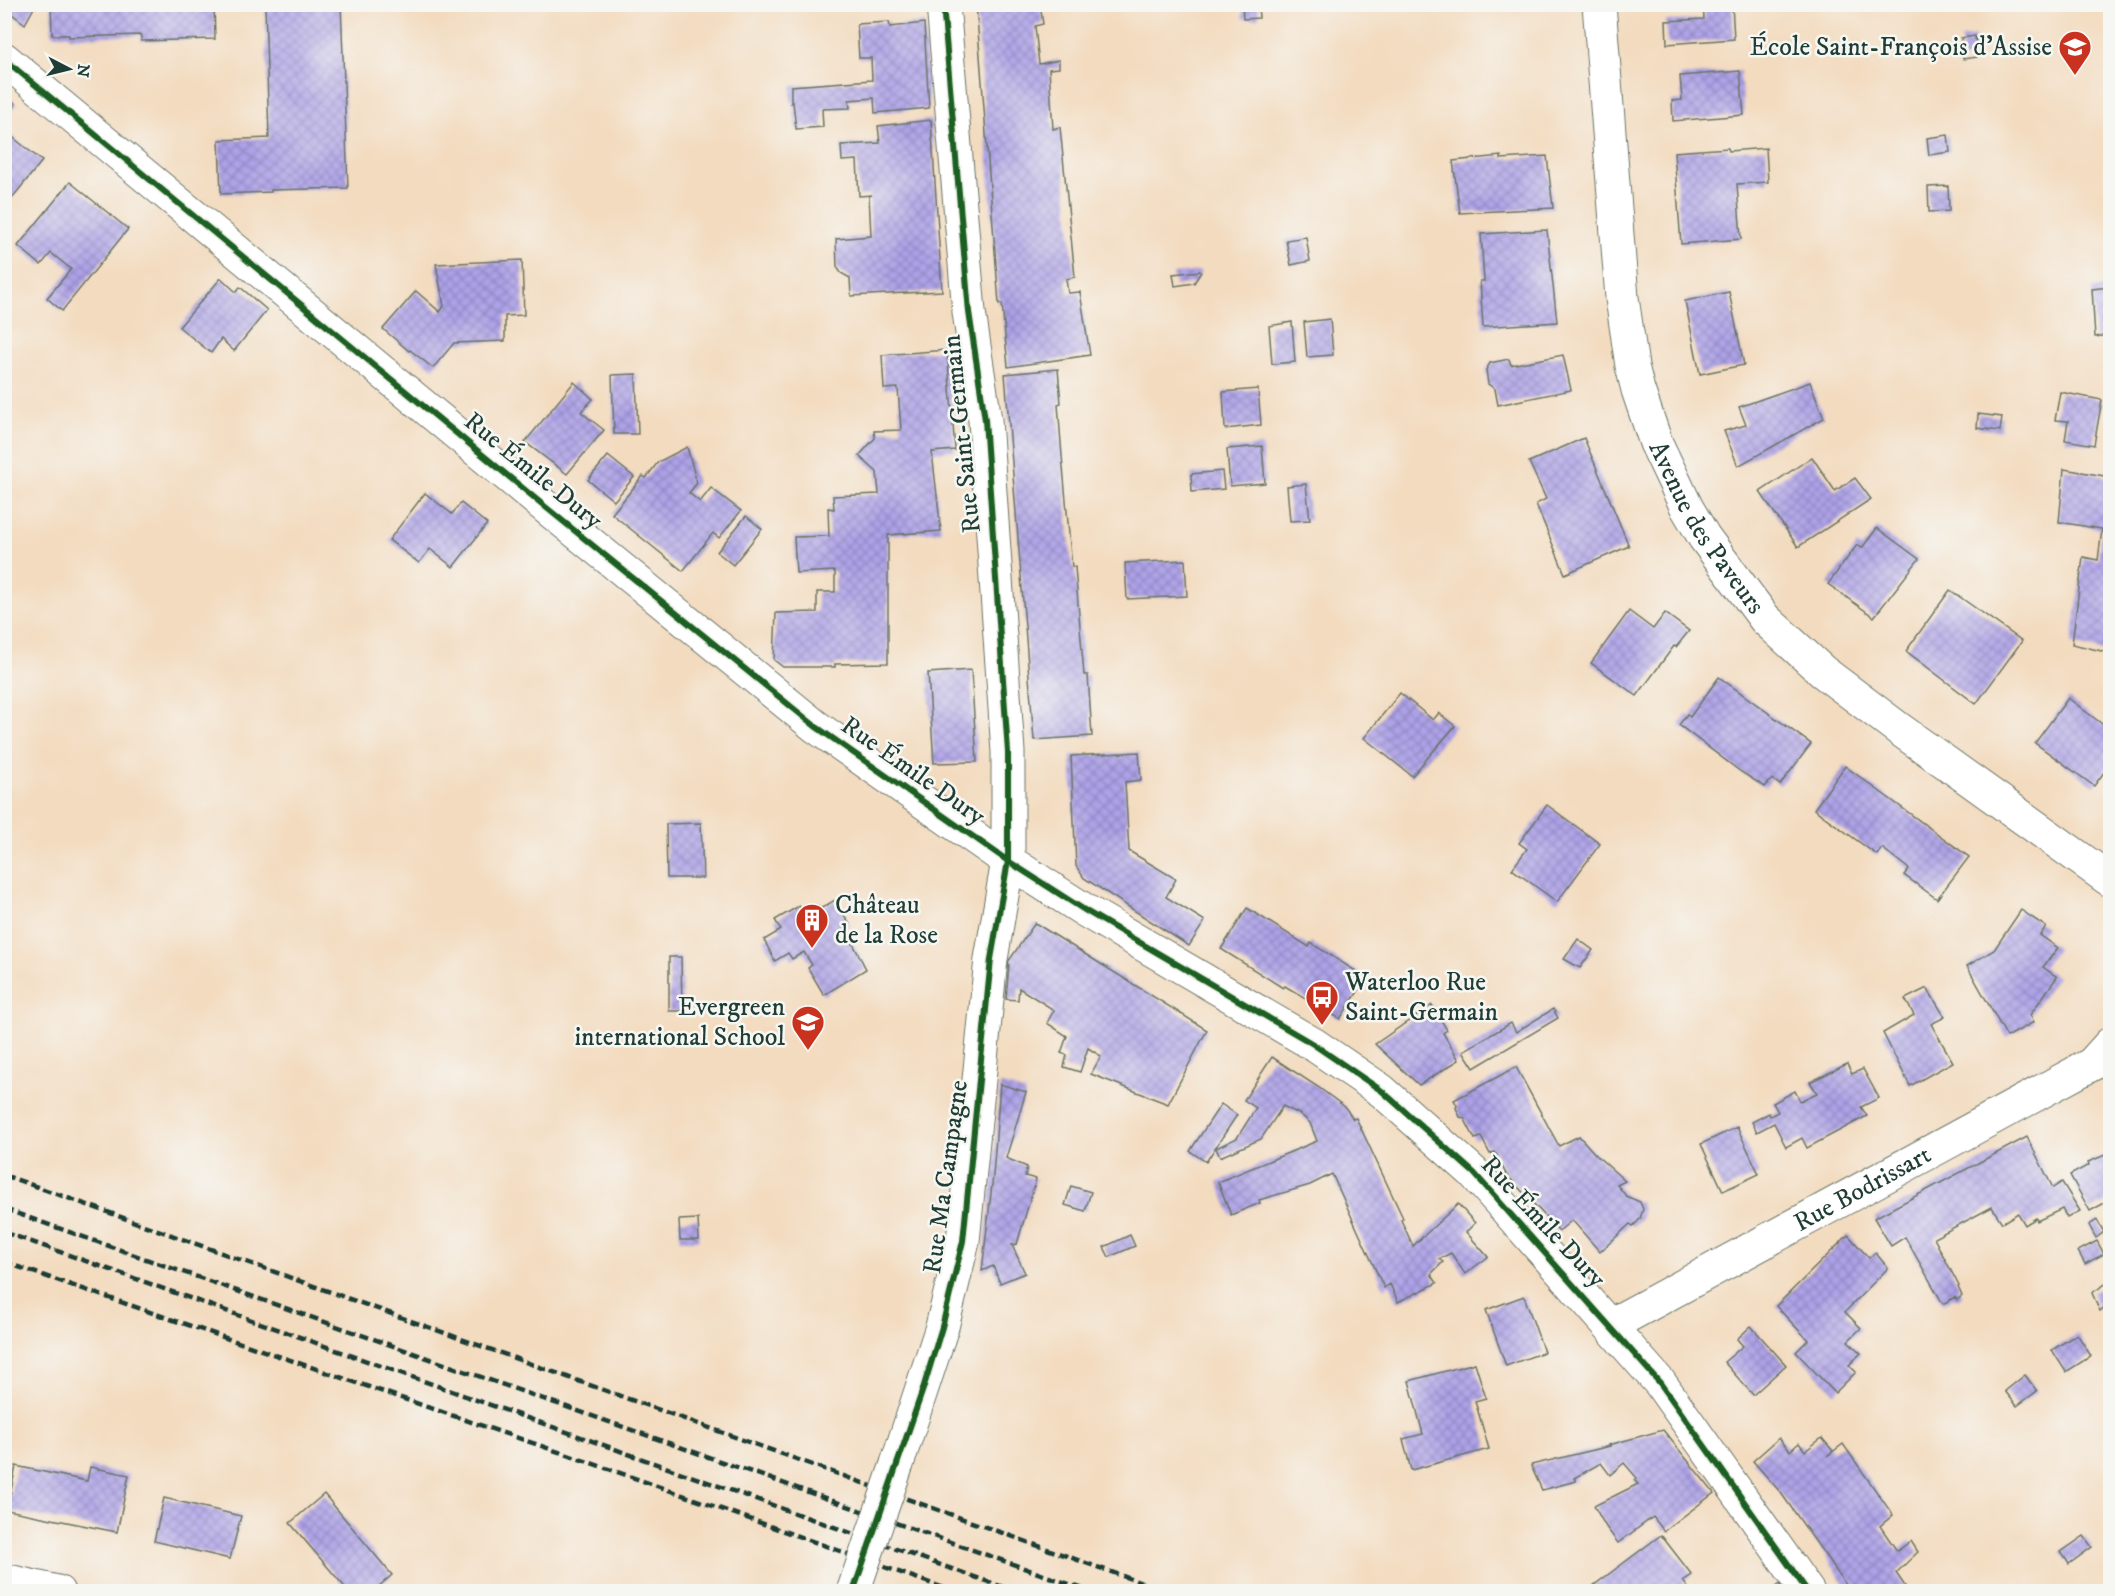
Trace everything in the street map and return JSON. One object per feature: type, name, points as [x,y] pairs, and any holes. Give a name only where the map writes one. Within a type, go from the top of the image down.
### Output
[{"type":"street","name":"Rue Saint-Germain","points":[[943,4],[969,312],[985,432],[1008,752],[1008,861]]},
{"type":"street","name":"Avenue des Paveurs","points":[[1599,4],[1622,298],[1632,366],[1656,443],[1687,508],[1704,537],[1765,619],[1822,671],[2110,880]]},
{"type":"street","name":"Rue Émile Dury","points":[[4,59],[815,726],[1008,861],[1086,911],[1313,1044],[1382,1091],[1474,1173],[1611,1325],[1660,1383],[1808,1592]]},
{"type":"street","name":"Rue Ma Campagne","points":[[853,1592],[942,1327],[963,1241],[991,959],[1008,861]]},
{"type":"street","name":"Rue Bodrissart","points":[[1611,1325],[2092,1064],[2110,1044]]},
{"type":"street","points":[[4,1580],[58,1592]]},
{"type":"building","points":[[4,4],[36,4],[25,24],[4,8]]},
{"type":"building","points":[[51,4],[214,4],[215,39],[141,41],[141,35],[69,37],[69,35],[52,35]]},
{"type":"building","points":[[265,4],[341,4],[348,188],[221,194],[219,140],[269,138]]},
{"type":"building","points":[[976,4],[1040,4],[1043,24],[1035,26],[1039,64],[1059,60],[1059,68],[1049,69],[1053,129],[1060,127],[1075,277],[1066,279],[1068,293],[1080,292],[1090,355],[1008,367],[1002,304],[999,304]]},
{"type":"building","points":[[1242,4],[1258,4],[1259,18],[1243,19]]},
{"type":"building","points":[[1703,4],[1732,4],[1734,39],[1667,44],[1666,21],[1704,19]]},
{"type":"building","points":[[889,22],[890,27],[924,23],[929,108],[875,113],[874,98],[849,100],[850,108],[822,109],[823,127],[796,129],[793,102],[791,103],[791,86],[872,80],[871,58],[859,58],[857,24]]},
{"type":"building","points":[[1975,36],[1977,57],[1963,59],[1961,38]]},
{"type":"building","points":[[1740,71],[1744,115],[1673,121],[1672,101],[1682,100],[1680,76]]},
{"type":"building","points":[[4,94],[16,104],[4,118]]},
{"type":"building","points":[[931,120],[942,291],[851,296],[850,278],[841,273],[837,267],[836,239],[871,236],[869,196],[872,195],[859,196],[857,160],[842,161],[841,145],[880,143],[878,126]]},
{"type":"building","points":[[4,130],[42,161],[4,208]]},
{"type":"building","points":[[1948,135],[1950,152],[1929,155],[1927,138]]},
{"type":"building","points":[[1728,148],[1729,151],[1766,148],[1768,182],[1737,184],[1741,239],[1681,244],[1674,152]]},
{"type":"building","points":[[1501,156],[1501,159],[1547,156],[1553,208],[1460,213],[1453,161]]},
{"type":"building","points":[[70,182],[128,229],[62,311],[47,298],[71,269],[51,253],[41,265],[18,246]]},
{"type":"building","points":[[1948,186],[1949,211],[1929,212],[1928,187]]},
{"type":"building","points":[[1547,230],[1557,322],[1483,327],[1480,281],[1484,281],[1481,234]]},
{"type":"building","points":[[1306,237],[1310,261],[1291,265],[1286,240]]},
{"type":"building","points":[[522,260],[524,315],[505,316],[505,341],[454,343],[433,368],[383,329],[416,291],[440,312],[444,306],[436,264]]},
{"type":"building","points":[[1200,271],[1194,283],[1175,286],[1173,274]]},
{"type":"building","points":[[221,278],[236,292],[240,287],[267,310],[234,351],[221,339],[211,353],[179,327]]},
{"type":"building","points":[[2110,287],[2110,335],[2095,337],[2092,289]]},
{"type":"building","points":[[1729,292],[1744,365],[1700,374],[1685,301]]},
{"type":"building","points":[[1330,319],[1333,355],[1307,357],[1304,322]]},
{"type":"building","points":[[1292,322],[1295,362],[1272,364],[1269,326]]},
{"type":"building","points":[[947,350],[955,450],[932,452],[941,531],[888,535],[888,663],[835,664],[835,667],[783,667],[774,660],[776,613],[817,612],[817,592],[835,592],[835,571],[796,573],[794,537],[829,536],[828,508],[834,509],[833,496],[879,494],[877,472],[859,456],[875,438],[874,431],[901,430],[898,388],[884,389],[882,355]]},
{"type":"building","points":[[1563,355],[1571,390],[1498,405],[1495,389],[1488,384],[1486,370],[1490,363],[1509,359],[1511,365]]},
{"type":"building","points":[[1058,369],[1061,403],[1058,404],[1072,567],[1075,567],[1084,675],[1088,675],[1092,736],[1034,740],[1005,374]]},
{"type":"building","points":[[636,374],[638,434],[614,434],[612,375]]},
{"type":"building","points":[[574,382],[593,399],[581,412],[604,430],[567,474],[525,442]]},
{"type":"building","points":[[1810,382],[1824,418],[1738,466],[1724,431],[1746,425],[1739,407]]},
{"type":"building","points":[[1258,389],[1261,425],[1225,429],[1223,392]]},
{"type":"building","points":[[2060,392],[2102,400],[2094,445],[2065,440],[2068,421],[2055,420]]},
{"type":"building","points":[[1978,414],[2002,417],[2000,431],[1977,428]]},
{"type":"building","points":[[1584,438],[1629,546],[1565,574],[1536,504],[1546,499],[1529,462]]},
{"type":"building","points":[[1262,446],[1265,483],[1230,486],[1227,449]]},
{"type":"building","points":[[687,447],[697,483],[689,493],[700,502],[711,488],[741,511],[719,538],[713,533],[683,571],[612,514],[643,476],[646,478],[658,462]]},
{"type":"building","points":[[608,456],[634,477],[614,501],[588,480]]},
{"type":"building","points":[[1812,457],[1835,491],[1855,478],[1871,499],[1798,547],[1760,492]]},
{"type":"building","points":[[2064,469],[2110,477],[2110,653],[2072,644],[2083,557],[2098,560],[2102,529],[2059,522]]},
{"type":"building","points":[[1222,471],[1224,489],[1192,492],[1191,474]]},
{"type":"building","points":[[1306,484],[1310,520],[1290,521],[1287,486]]},
{"type":"building","points":[[425,493],[452,514],[461,503],[487,524],[453,567],[430,549],[419,563],[389,540]]},
{"type":"building","points":[[746,516],[762,529],[733,565],[717,552]]},
{"type":"building","points":[[1877,528],[1919,559],[1874,617],[1828,584],[1857,545],[1862,548]]},
{"type":"building","points":[[1185,560],[1187,596],[1127,599],[1125,563]]},
{"type":"building","points":[[1950,590],[2022,641],[1976,704],[1906,651]]},
{"type":"building","points":[[1629,611],[1653,629],[1665,613],[1689,631],[1676,647],[1674,646],[1637,696],[1591,663]]},
{"type":"building","points":[[971,670],[977,762],[934,763],[928,673]]},
{"type":"building","points":[[1719,677],[1811,744],[1780,785],[1772,779],[1765,787],[1741,772],[1679,725],[1687,714],[1690,717]]},
{"type":"building","points":[[1400,693],[1433,720],[1439,713],[1455,726],[1412,776],[1364,738]]},
{"type":"building","points":[[2068,698],[2110,730],[2110,764],[2094,786],[2035,743]]},
{"type":"building","points":[[1139,752],[1141,780],[1125,782],[1129,851],[1176,879],[1166,897],[1205,921],[1189,946],[1084,878],[1076,866],[1071,756]]},
{"type":"building","points":[[1845,766],[1969,857],[1937,899],[1904,875],[1909,869],[1882,848],[1877,855],[1814,809]]},
{"type":"building","points":[[1547,805],[1600,844],[1557,902],[1512,869],[1527,849],[1519,843]]},
{"type":"building","points":[[701,823],[703,878],[667,878],[666,824]]},
{"type":"building","name":"Château de la Rose","points":[[835,900],[850,925],[845,928],[866,969],[824,995],[808,968],[812,965],[804,952],[792,959],[788,953],[775,961],[764,940],[781,930],[775,920],[799,906],[805,914],[818,906],[820,909]]},
{"type":"building","points":[[1247,908],[1309,947],[1311,943],[1367,978],[1340,1019],[1285,986],[1283,988],[1221,949]]},
{"type":"building","points":[[2021,910],[2046,927],[2040,935],[2058,948],[2043,967],[2057,977],[2030,1015],[2034,1022],[2007,1037],[1967,966],[1994,950]]},
{"type":"building","points":[[1035,923],[1207,1030],[1168,1104],[1091,1074],[1101,1056],[1088,1048],[1080,1072],[1064,1067],[1067,1055],[1061,1053],[1067,1036],[1047,1023],[1054,1010],[1019,988],[1018,1000],[1006,999],[1008,962]]},
{"type":"building","points":[[1578,939],[1593,950],[1580,968],[1564,959]]},
{"type":"building","points":[[669,957],[681,957],[682,1011],[669,1011]]},
{"type":"building","points":[[1927,988],[1945,1017],[1931,1024],[1953,1062],[1910,1086],[1883,1033],[1914,1015],[1905,999]]},
{"type":"building","points":[[1432,1005],[1447,1030],[1443,1033],[1459,1060],[1419,1085],[1375,1044]]},
{"type":"building","points":[[1553,1009],[1558,1018],[1474,1068],[1463,1051],[1511,1023],[1516,1032]]},
{"type":"building","points":[[1272,1057],[1318,1087],[1345,1107],[1353,1119],[1356,1118],[1403,1218],[1401,1220],[1413,1246],[1458,1204],[1475,1223],[1466,1232],[1488,1257],[1465,1274],[1451,1253],[1439,1259],[1443,1262],[1431,1274],[1437,1283],[1398,1302],[1390,1284],[1384,1288],[1332,1174],[1310,1185],[1259,1200],[1260,1203],[1231,1215],[1218,1182],[1317,1141],[1310,1123],[1301,1115],[1283,1106],[1261,1139],[1220,1157],[1216,1148],[1237,1138],[1256,1108],[1244,1100]]},
{"type":"building","points":[[1847,1064],[1852,1074],[1863,1069],[1879,1098],[1861,1107],[1867,1116],[1807,1148],[1802,1138],[1786,1147],[1774,1123],[1757,1132],[1752,1122],[1769,1113],[1770,1116],[1778,1112],[1773,1103],[1795,1091],[1800,1101],[1817,1093],[1810,1082]]},
{"type":"building","points":[[1516,1067],[1559,1146],[1579,1136],[1625,1181],[1617,1185],[1626,1196],[1640,1202],[1643,1209],[1640,1219],[1633,1226],[1630,1224],[1600,1252],[1572,1220],[1559,1231],[1506,1174],[1495,1152],[1490,1154],[1481,1137],[1475,1139],[1464,1118],[1460,1117],[1454,1100]]},
{"type":"building","points":[[1000,1084],[1026,1092],[1006,1158],[1027,1167],[1025,1176],[1036,1179],[1017,1244],[1012,1245],[1025,1273],[1000,1283],[993,1266],[982,1271],[993,1176]]},
{"type":"building","points":[[1221,1104],[1237,1115],[1206,1162],[1190,1151]]},
{"type":"building","points":[[1737,1127],[1759,1174],[1723,1191],[1701,1144]]},
{"type":"building","points":[[2027,1137],[2053,1188],[2062,1182],[2080,1211],[2067,1218],[2062,1209],[2037,1221],[2036,1218],[2025,1225],[2018,1213],[2002,1223],[1992,1207],[1934,1238],[1962,1296],[1943,1304],[1905,1237],[1891,1246],[1874,1218]]},
{"type":"building","points":[[2110,1153],[2110,1200],[2090,1211],[2070,1175],[2089,1165],[2088,1162]]},
{"type":"building","points":[[1071,1186],[1091,1192],[1085,1211],[1065,1205]]},
{"type":"building","points":[[698,1219],[699,1240],[680,1240],[679,1220]]},
{"type":"building","points":[[2097,1220],[2104,1232],[2096,1238],[2089,1225]]},
{"type":"building","points":[[1130,1235],[1135,1246],[1109,1257],[1104,1247]]},
{"type":"building","points":[[1848,1235],[1869,1258],[1875,1252],[1888,1268],[1845,1312],[1861,1328],[1848,1341],[1861,1353],[1849,1365],[1856,1372],[1835,1393],[1796,1352],[1808,1340],[1776,1306]]},
{"type":"building","points":[[2097,1241],[2104,1254],[2085,1264],[2078,1251]]},
{"type":"building","points":[[2110,1281],[2110,1302],[2100,1311],[2092,1293]]},
{"type":"building","points":[[1524,1296],[1544,1352],[1506,1366],[1486,1310]]},
{"type":"building","points":[[1751,1326],[1786,1365],[1753,1395],[1724,1362],[1743,1346],[1737,1339]]},
{"type":"building","points":[[2077,1334],[2091,1356],[2066,1372],[2052,1350]]},
{"type":"building","points":[[1475,1363],[1486,1398],[1475,1401],[1489,1449],[1411,1470],[1403,1439],[1423,1434],[1409,1381]]},
{"type":"building","points":[[2025,1375],[2037,1391],[2017,1406],[2005,1391]]},
{"type":"building","points":[[1663,1430],[1714,1493],[1664,1531],[1653,1517],[1618,1543],[1606,1527],[1594,1506],[1638,1484],[1634,1480],[1637,1478],[1624,1463],[1610,1475],[1601,1463],[1574,1478],[1576,1481],[1542,1490],[1531,1466],[1610,1446]]},
{"type":"building","points":[[1779,1438],[1790,1451],[1799,1443],[1805,1451],[1822,1438],[1833,1451],[1827,1456],[1843,1444],[1893,1515],[1880,1526],[1897,1551],[1911,1541],[1918,1552],[1896,1573],[1909,1592],[1851,1592],[1781,1493],[1753,1461]]},
{"type":"building","points":[[16,1466],[87,1481],[90,1467],[129,1475],[117,1532],[7,1510]]},
{"type":"building","points":[[324,1494],[392,1575],[372,1592],[349,1592],[290,1523]]},
{"type":"building","points":[[164,1498],[241,1516],[230,1559],[154,1541]]},
{"type":"building","points":[[1661,1535],[1692,1575],[1683,1581],[1691,1592],[1585,1592]]},
{"type":"building","points":[[2084,1536],[2092,1547],[2069,1564],[2061,1552]]},
{"type":"building","points":[[1780,1584],[1785,1592],[1770,1592]]},
{"type":"railway","points":[[4,1175],[1167,1592]]},
{"type":"railway","points":[[4,1209],[1092,1592]]},
{"type":"railway","points":[[4,1232],[1017,1592]]},
{"type":"railway","points":[[4,1262],[626,1475],[955,1592]]},
{"type":"cycle path","points":[[853,1592],[923,1389],[942,1327],[963,1241],[991,959],[1008,861],[1008,752],[985,420],[969,312],[943,4]]},
{"type":"cycle path","points":[[4,59],[548,509],[815,726],[1008,861],[1086,911],[1313,1044],[1382,1091],[1474,1173],[1660,1383],[1808,1592]]},
{"type":"place","name":"École Saint-François d'Assise","points":[[2075,76]]},
{"type":"place","name":"Château de la Rose","points":[[812,949]]},
{"type":"place","name":"Waterloo Rue Saint-Germain","points":[[1322,1026]]},
{"type":"place","name":"Evergreen international School","points":[[808,1051]]}]
